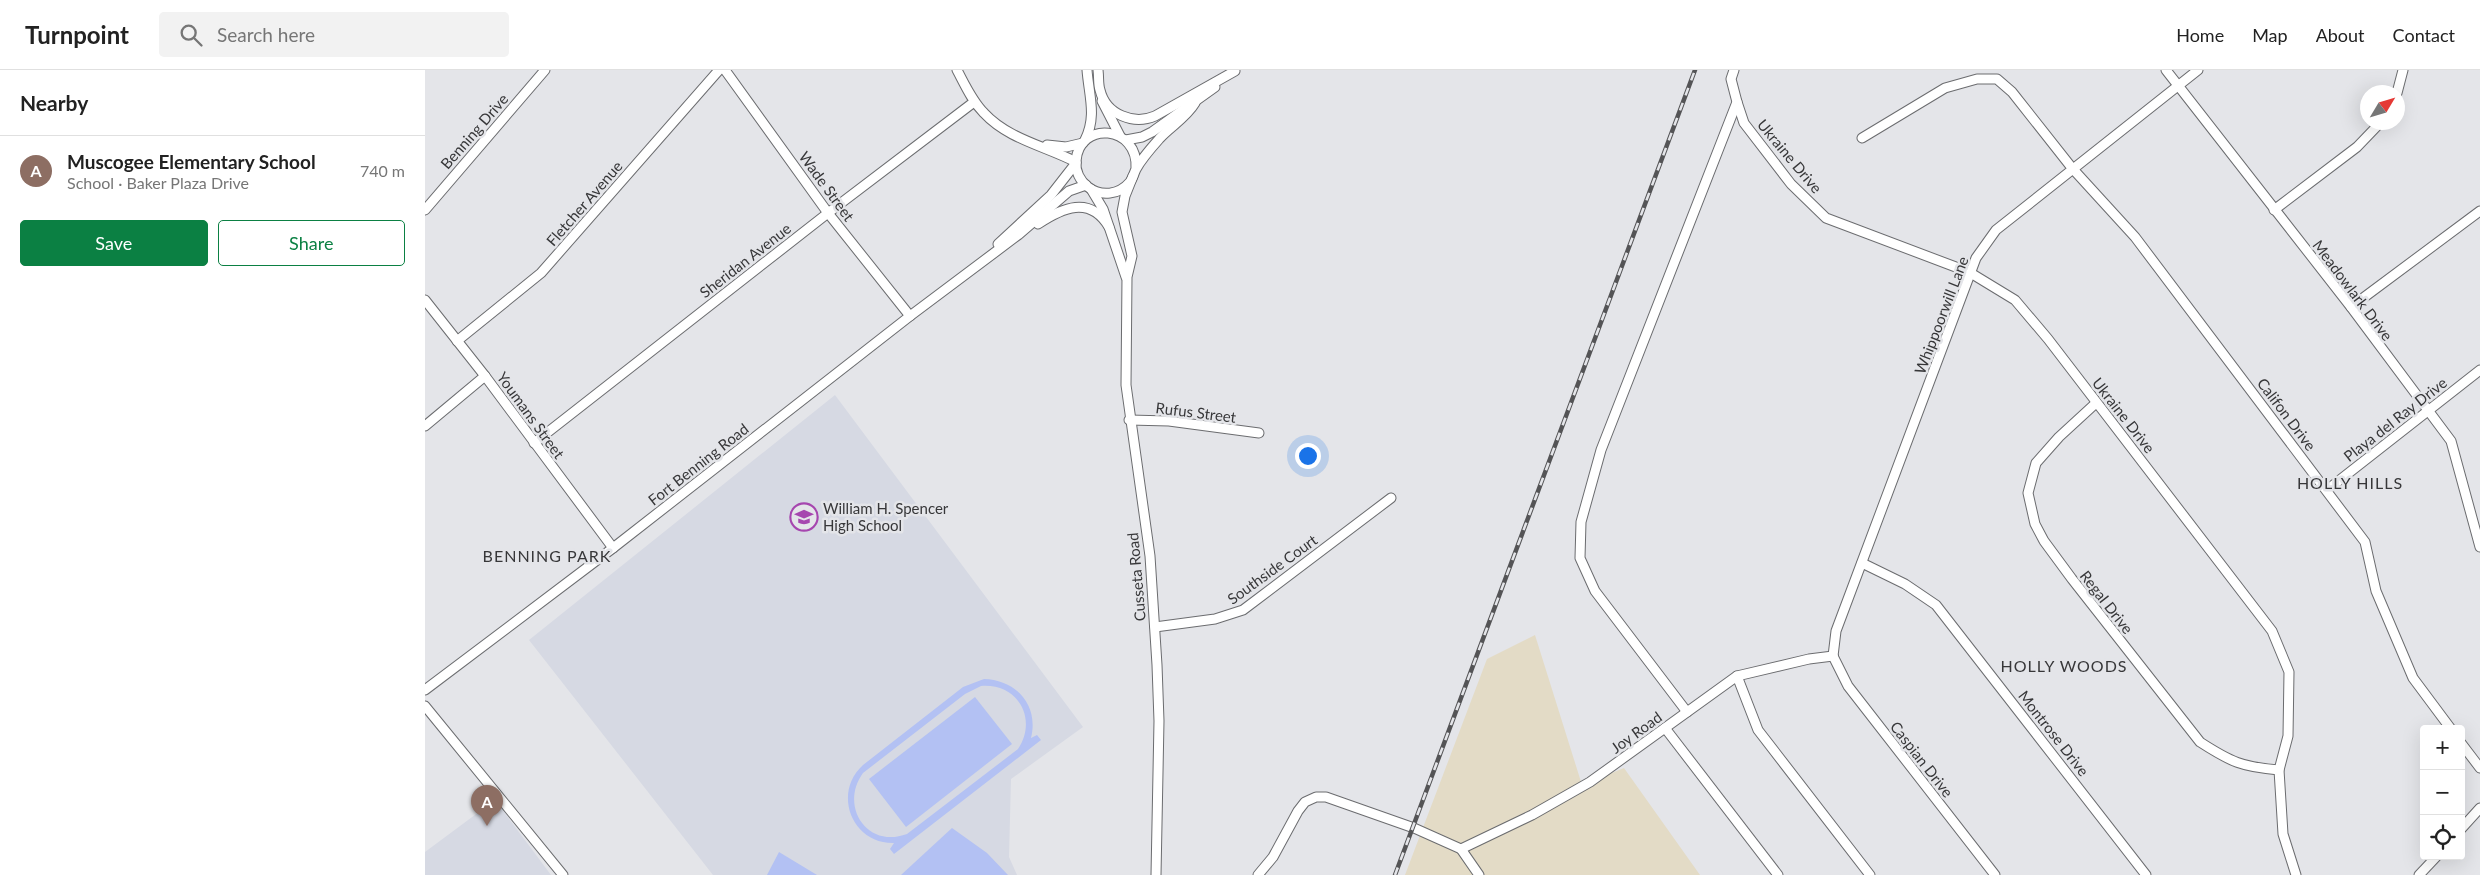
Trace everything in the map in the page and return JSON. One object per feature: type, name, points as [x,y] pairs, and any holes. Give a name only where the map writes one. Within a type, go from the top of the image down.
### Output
[{"type":"street","name":"Benning Drive","points":[[425,210],[545,70]]},
{"type":"street","name":"Fletcher Avenue","points":[[457,341],[541,273],[719,70]]},
{"type":"street","name":"Wade Street","points":[[725,70],[828,213],[910,316]]},
{"type":"street","points":[[957,70],[974,102],[984,114],[1000,127],[1024,140],[1066,147],[1084,142],[1098,133],[1113,133],[1123,138],[1142,138],[1183,109],[1195,104],[1236,71]]},
{"type":"street","points":[[1087,70],[1093,110],[1091,127],[1076,163],[1077,172],[1088,187],[1104,193],[1118,191],[1130,182],[1160,138],[1190,112],[1195,104]]},
{"type":"street","points":[[1098,70],[1100,91],[1106,112],[1135,154],[1135,173]]},
{"type":"street","name":"Ukraine Drive","points":[[1734,70],[1731,79],[1744,123],[1791,184],[1826,218],[1969,272],[2015,300],[2049,339],[2096,404],[2272,631],[2289,672],[2288,736],[2279,770],[2283,834],[2296,875]]},
{"type":"street","name":"Meadowlark Drive","points":[[2165,70],[2351,308],[2451,441],[2480,547]]},
{"type":"street","name":"Whippoorwill Lane","points":[[1833,656],[1836,631],[1969,272],[1996,230],[2198,70]]},
{"type":"street","points":[[2399,85],[2403,70]]},
{"type":"street","points":[[1100,91],[1108,104],[1120,116],[1142,120],[1155,116],[1236,71]]},
{"type":"street","name":"Califon Drive","points":[[1862,138],[1945,88],[1977,79],[1997,79],[2012,92],[2072,168],[2135,237],[2365,542],[2377,591],[2413,678],[2448,725]]},
{"type":"street","name":"Sheridan Avenue","points":[[534,443],[828,213],[974,102]]},
{"type":"street","points":[[1687,712],[1595,591],[1581,558],[1581,522],[1601,450],[1737,102]]},
{"type":"street","points":[[2274,210],[2357,147],[2373,130]]},
{"type":"street","points":[[1039,144],[1076,163]]},
{"type":"street","name":"Fort Benning Road","points":[[987,258],[994,248],[1051,195],[1076,163]]},
{"type":"street","name":"Cusseta Road","points":[[1135,173],[1125,196],[1122,212],[1131,256],[1127,277],[1126,385],[1129,420],[1150,556],[1155,627],[1159,721],[1156,875]]},
{"type":"street","name":"Cusseta Road","points":[[1088,187],[1103,209],[1127,277]]},
{"type":"street","name":"Fort Benning Road","points":[[425,690],[613,548],[910,316],[1018,235],[1069,191],[1088,187]]},
{"type":"street","points":[[1018,235],[1029,231],[1057,212],[1077,207],[1099,214],[1109,227]]},
{"type":"street","points":[[2351,308],[2480,211]]},
{"type":"street","name":"Youmans Street","points":[[425,300],[485,376],[613,548]]},
{"type":"street","name":"Playa del Ray Drive","points":[[2327,490],[2480,370]]},
{"type":"street","points":[[425,426],[485,376]]},
{"type":"street","name":"Regal Drive","points":[[2096,404],[2059,437],[2037,463],[2028,493],[2035,524],[2055,556],[2200,742],[2226,759],[2248,767],[2279,770]]},
{"type":"street","name":"Rufus Street","points":[[1129,420],[1169,421],[1259,433]]},
{"type":"street","name":"Southside Court","points":[[1155,627],[1215,619],[1243,610],[1391,498]]},
{"type":"street","name":"Montrose Drive","points":[[1862,563],[1905,584],[1936,605],[2146,875]]},
{"type":"street","name":"Joy Road","points":[[1461,849],[1532,815],[1590,782],[1737,676],[1809,659],[1833,656]]},
{"type":"street","name":"Caspian Drive","points":[[1833,656],[1848,686],[1995,875]]},
{"type":"street","points":[[1737,676],[1759,730],[1870,875]]},
{"type":"street","points":[[425,706],[563,875]]},
{"type":"street","points":[[1665,728],[1778,875]]},
{"type":"street","points":[[2465,748],[2480,768]]},
{"type":"street","points":[[1258,875],[1273,856],[1297,811],[1305,802],[1326,797],[1414,828],[1461,849],[1479,875]]},
{"type":"street","points":[[2465,825],[2480,808]]},
{"type":"street","points":[[2419,875],[2433,860]]},
{"type":"shaded area","name":"William H. Spencer High School","points":[[835,395],[1083,727],[1011,779],[1009,857],[1017,875],[713,875],[529,640]]},
{"type":"shaded area","points":[[1535,635],[1582,785],[1624,768],[1700,875],[1405,875],[1487,659]]},
{"type":"shaded area","points":[[984,679],[1006,684],[1015,690],[1023,697],[1032,715],[1031,738],[1037,735],[1041,740],[894,854],[890,849],[894,843],[879,841],[867,835],[851,815],[848,802],[849,789],[854,776],[863,765],[963,687]],"holes":[[[981,686],[1005,690],[1014,697],[1021,705],[1025,715],[1024,738],[1018,749],[907,834],[893,837],[880,835],[869,830],[861,821],[856,811],[854,799],[856,786],[863,773],[965,694]]]},
{"type":"shaded area","points":[[975,697],[1012,744],[906,827],[869,779]]},
{"type":"shaded area","points":[[495,800],[551,875],[425,875],[425,852]]},
{"type":"shaded area","points":[[952,828],[987,853],[1008,875],[901,875]]},
{"type":"shaded area","points":[[779,852],[817,875],[767,875]]},
{"type":"railway","points":[[1395,875],[1695,70]]},
{"type":"place","name":"William H. Spencer High School","points":[[804,517]]},
{"type":"place","name":"Muscogee Elementary School","points":[[487,826]]},
{"type":"district","name":"HOLLY HILLS","points":[[2350,482]]},
{"type":"district","name":"BENNING PARK","points":[[547,555]]},
{"type":"district","name":"HOLLY WOODS","points":[[2064,665]]}]
